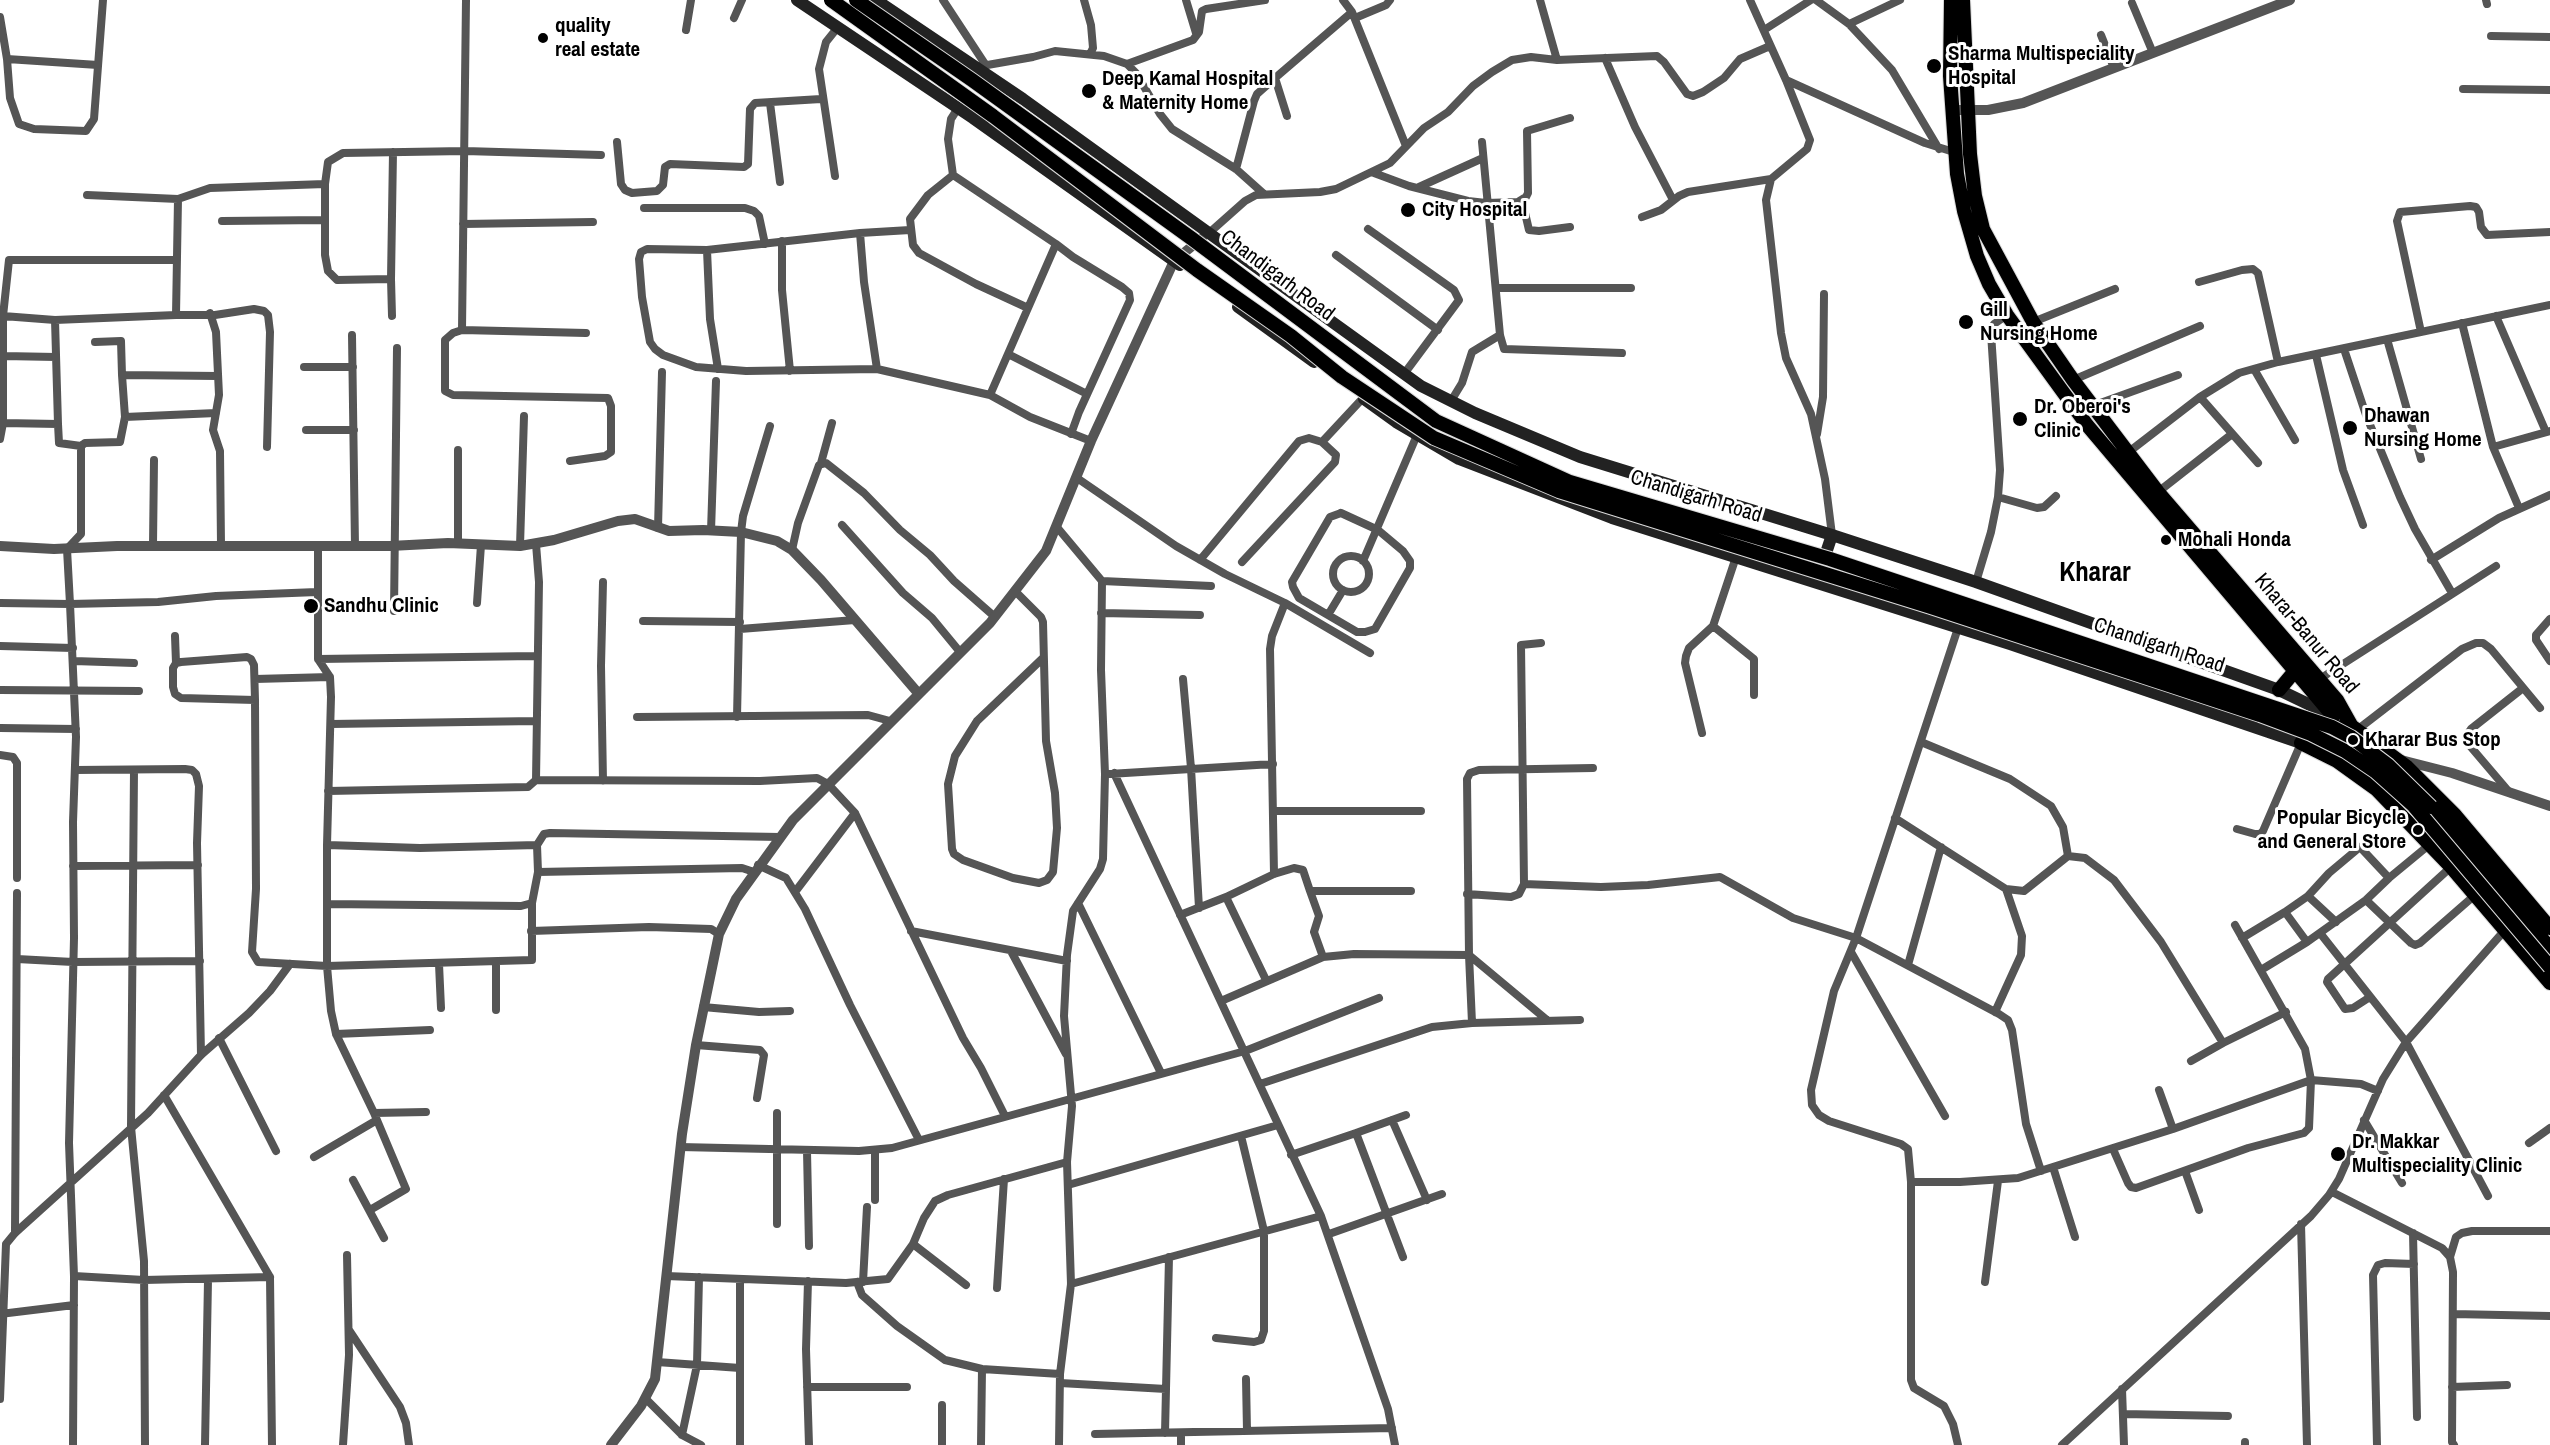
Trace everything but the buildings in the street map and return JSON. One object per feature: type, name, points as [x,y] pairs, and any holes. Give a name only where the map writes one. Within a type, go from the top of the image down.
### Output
[{"type":"highway","points":[[831,0],[993,116],[1141,229],[1291,336],[1342,377],[1434,438],[1559,491],[1931,607],[2260,715],[2345,751],[2376,772],[2413,805],[2550,967]]},
{"type":"highway","name":"Chandigarh Road","points":[[856,0],[1182,231],[1436,421],[1570,482],[1841,563],[2286,710],[2351,736],[2388,765],[2431,807],[2550,948]]},
{"type":"highway","points":[[1951,0],[1955,153],[1964,211],[1977,256],[2007,315],[2087,425],[2122,456],[2210,569],[2332,716],[2354,727],[2397,759],[2455,815],[2550,928]]},
{"type":"highway","name":"Kharar-Banur Road","points":[[1963,0],[1970,153],[1975,196],[1983,229],[2033,322],[2092,406],[2122,456],[2158,492],[2337,700],[2354,727],[2337,761]]},
{"type":"highway","points":[[2279,690],[2294,672]]},
{"type":"highway","points":[[2322,753],[2332,716]]},
{"type":"highway","points":[[2301,742],[2337,761],[2376,789],[2451,867],[2550,983]]},
{"type":"main road","points":[[797,0],[958,108],[1363,398],[1417,435],[1459,459],[1601,514],[1958,628],[2301,742]]},
{"type":"main road","points":[[876,0],[980,66],[1404,374],[1451,401],[1518,433],[1580,457],[1976,582],[2279,690],[2332,716]]},
{"type":"main road","points":[[1815,583],[1832,535]]},
{"type":"street","points":[[0,17],[2,47],[7,59],[10,98],[19,124],[34,129],[86,131],[94,119],[103,0]]},
{"type":"street","points":[[462,330],[466,0]]},
{"type":"street","points":[[686,30],[691,0]]},
{"type":"street","points":[[734,18],[742,0]]},
{"type":"street","points":[[943,0],[980,66],[1055,51],[1090,54],[1127,64],[1136,73],[1160,114],[1172,129],[1236,169],[1264,194]]},
{"type":"street","points":[[1084,0],[1091,24],[1093,48],[1090,54]]},
{"type":"street","points":[[1186,0],[1192,13],[1197,37]]},
{"type":"street","points":[[1127,64],[1197,37],[1202,11],[1265,0]]},
{"type":"street","points":[[1343,0],[1354,15],[1406,146]]},
{"type":"street","points":[[1236,169],[1257,94],[1354,15],[1386,5],[1390,0]]},
{"type":"street","points":[[1540,0],[1557,60]]},
{"type":"street","points":[[1642,217],[1660,210],[1688,192],[1771,179],[1807,149],[1810,140],[1750,0]]},
{"type":"street","points":[[1764,30],[1811,0]]},
{"type":"street","points":[[1816,0],[1849,24],[1892,70],[1940,149]]},
{"type":"street","points":[[1849,24],[1900,0]]},
{"type":"street","points":[[1953,110],[1967,111],[2023,103],[2290,0]]},
{"type":"street","points":[[2132,3],[2153,53]]},
{"type":"street","points":[[835,176],[821,99],[819,69],[826,42],[838,27]]},
{"type":"street","points":[[2101,34],[2114,68]]},
{"type":"street","points":[[2491,36],[2550,37]]},
{"type":"street","points":[[611,1445],[645,1398],[655,1378],[680,1147],[696,1045],[719,934],[736,899],[780,837],[828,784],[995,617],[1046,551],[1091,441],[1174,261],[1245,201],[1264,194],[1320,192],[1336,189],[1374,173],[1397,158],[1424,128],[1448,112],[1473,86],[1512,60],[1531,57],[1557,60],[1660,57],[1687,94],[1692,96],[1703,92],[1724,78],[1740,59],[1770,46]]},
{"type":"street","points":[[1605,58],[1635,127],[1673,200]]},
{"type":"street","points":[[7,59],[98,65]]},
{"type":"street","points":[[1275,78],[1287,116]]},
{"type":"street","points":[[1786,80],[1940,149],[1955,153],[1970,153]]},
{"type":"street","points":[[2463,89],[2550,90]]},
{"type":"street","points":[[617,142],[621,184],[625,190],[632,193],[657,191],[663,185],[665,167],[670,164],[744,167],[748,164],[750,109],[755,103],[821,99]]},
{"type":"street","points":[[770,103],[780,182]]},
{"type":"street","points":[[958,108],[951,119],[948,139],[953,175],[1129,293],[1131,300],[1128,309],[1087,394],[1071,434]]},
{"type":"street","points":[[1374,173],[1457,199],[1486,203],[1522,200],[1528,193],[1527,131],[1570,118]]},
{"type":"street","points":[[1482,142],[1500,336],[1504,350],[1622,353]]},
{"type":"street","points":[[392,279],[338,280],[328,271],[325,255],[325,184],[328,162],[335,156],[344,153],[465,151],[601,155]]},
{"type":"street","points":[[392,316],[393,152]]},
{"type":"street","points":[[1419,188],[1483,158]]},
{"type":"street","points":[[953,175],[928,195],[910,219],[913,245],[919,254],[1028,308]]},
{"type":"street","points":[[1771,179],[1766,200],[1781,333],[1786,358],[1808,405],[1816,437],[1832,535]]},
{"type":"street","points":[[87,195],[178,199],[210,188],[325,184]]},
{"type":"street","points":[[176,315],[178,199]]},
{"type":"street","points":[[1522,200],[1529,230],[1570,227]]},
{"type":"street","points":[[2421,332],[2397,221],[2400,212],[2470,206],[2476,207],[2481,226],[2487,234],[2550,232]]},
{"type":"street","points":[[644,208],[745,208],[754,210],[759,216],[765,244]]},
{"type":"street","points":[[222,221],[325,220]]},
{"type":"street","points":[[463,224],[593,222]]},
{"type":"street","points":[[1368,229],[1454,290],[1459,300],[1404,374]]},
{"type":"street","points":[[910,230],[860,233],[707,250],[647,249],[641,252],[639,259],[642,297],[650,342],[663,355],[696,367],[790,371],[877,369],[990,395],[1030,417],[1091,441]]},
{"type":"street","points":[[860,233],[864,282],[877,369]]},
{"type":"street","points":[[782,241],[782,290],[790,371]]},
{"type":"street","points":[[990,395],[1056,244]]},
{"type":"street","points":[[707,250],[710,319],[718,369]]},
{"type":"street","points":[[1336,255],[1438,330]]},
{"type":"street","points":[[0,439],[3,423],[3,316],[9,260],[177,260]]},
{"type":"street","points":[[2199,282],[2242,270],[2253,269],[2258,273],[2278,362]]},
{"type":"street","points":[[1496,288],[1631,288]]},
{"type":"street","points":[[2033,322],[2115,289]]},
{"type":"street","points":[[1816,437],[1824,397],[1824,294]]},
{"type":"street","points":[[2122,456],[2200,398],[2239,373],[2278,362],[2550,305]]},
{"type":"street","points":[[3,316],[55,320],[254,309],[264,311],[268,315],[270,332],[267,447]]},
{"type":"street","points":[[210,313],[216,332],[219,395],[213,430],[220,451],[221,545]]},
{"type":"street","points":[[1976,582],[1988,545],[1998,497],[2000,446],[1991,333],[1994,324],[2007,315]]},
{"type":"street","points":[[2493,447],[2548,432],[2496,316]]},
{"type":"street","points":[[55,320],[59,442],[81,446],[86,443],[120,441],[125,417],[121,341],[95,342]]},
{"type":"street","points":[[2462,323],[2493,447],[2519,508]]},
{"type":"street","points":[[2073,380],[2200,326]]},
{"type":"street","points":[[570,461],[605,456],[611,452],[609,400],[603,397],[448,393],[444,386],[446,340],[453,333],[462,330],[586,333]]},
{"type":"street","points":[[352,335],[355,546]]},
{"type":"street","points":[[1451,401],[1462,383],[1472,352],[1500,336]]},
{"type":"street","points":[[2386,339],[2421,459]]},
{"type":"street","points":[[394,611],[397,348]]},
{"type":"street","points":[[2344,349],[2366,415],[2400,497],[2431,560],[2452,593]]},
{"type":"street","points":[[1008,354],[1087,394]]},
{"type":"street","points":[[2316,355],[2343,470],[2364,525]]},
{"type":"street","points":[[3,356],[56,357]]},
{"type":"street","points":[[304,367],[353,367]]},
{"type":"street","points":[[2254,369],[2295,440]]},
{"type":"street","points":[[658,528],[662,372]]},
{"type":"street","points":[[122,375],[218,376]]},
{"type":"street","points":[[2092,406],[2178,375]]},
{"type":"street","points":[[711,531],[716,381]]},
{"type":"street","points":[[1322,442],[1363,398]]},
{"type":"street","points":[[2200,398],[2258,463]]},
{"type":"street","points":[[125,417],[216,413]]},
{"type":"street","points":[[520,546],[524,416]]},
{"type":"street","points":[[3,423],[58,424]]},
{"type":"street","points":[[792,550],[798,523],[821,463],[832,423]]},
{"type":"street","points":[[737,717],[741,532],[743,516],[770,426]]},
{"type":"street","points":[[306,430],[354,430]]},
{"type":"street","points":[[2158,492],[2232,434]]},
{"type":"street","points":[[1364,561],[1417,435]]},
{"type":"street","points":[[1200,560],[1299,441],[1309,438],[1322,442],[1336,455],[1335,462],[1242,562]]},
{"type":"street","points":[[73,1445],[74,1275],[69,1186],[76,729],[67,549],[81,534],[81,446]]},
{"type":"street","points":[[458,450],[458,544]]},
{"type":"street","points":[[153,460],[153,545]]},
{"type":"street","points":[[821,463],[826,463],[864,493],[900,530],[995,617]]},
{"type":"street","points":[[1077,478],[1148,528],[1200,560],[1285,603],[1370,653]]},
{"type":"street","points":[[2431,560],[2519,508],[2550,495]]},
{"type":"street","points":[[1998,497],[2037,508],[2044,507],[2056,496]]},
{"type":"street","points":[[1341,513],[1378,530],[1403,550],[1410,561],[1410,568],[1375,629],[1365,633],[1357,632],[1299,598],[1292,582],[1330,517],[1341,513]]},
{"type":"street","points":[[0,546],[67,549],[153,545],[458,544],[520,546],[581,533],[618,521],[635,519],[658,528],[681,532],[741,532],[777,541],[792,550],[821,580],[918,693]]},
{"type":"street","points":[[842,525],[903,593],[932,618],[960,652]]},
{"type":"street","points":[[1056,526],[1102,581],[1101,613],[1110,774],[1103,860],[1100,869],[1073,911],[1067,961],[1064,1016],[1071,1098],[1067,1162],[1071,1284],[1060,1379],[1059,1445]]},
{"type":"street","points":[[536,544],[539,582],[536,656],[536,780]]},
{"type":"street","points":[[477,603],[481,545]]},
{"type":"street","points":[[318,546],[318,659],[330,677],[331,724],[327,845],[328,993],[336,1034],[406,1189],[370,1210]]},
{"type":"street","points":[[1348,556],[1364,561],[1369,573],[1365,585],[1356,591],[1343,590],[1333,578],[1338,562],[1348,556]]},
{"type":"street","points":[[1702,733],[1685,663],[1686,656],[1689,648],[1713,626],[1736,557]]},
{"type":"street","points":[[2318,680],[2496,566]]},
{"type":"street","points":[[1102,581],[1211,586]]},
{"type":"street","points":[[603,582],[601,666],[603,781]]},
{"type":"street","points":[[1328,615],[1343,590]]},
{"type":"street","points":[[1015,591],[1041,617],[1043,658],[1046,741],[1055,793],[1057,828],[1053,872],[1047,880],[1038,883],[1013,878],[963,861],[954,854],[948,784],[955,756],[977,721],[1043,658]]},
{"type":"street","points":[[0,603],[158,602],[216,596],[317,592]]},
{"type":"street","points":[[1274,874],[1270,649],[1272,636],[1285,603]]},
{"type":"street","points":[[1101,613],[1200,615]]},
{"type":"street","points":[[2550,619],[2536,635],[2535,640],[2550,661]]},
{"type":"street","points":[[643,621],[740,626],[855,620]]},
{"type":"street","points":[[1713,626],[1754,659],[1754,695]]},
{"type":"street","points":[[1958,628],[1856,938],[1831,1002],[1811,1090],[1812,1105],[1819,1115],[1829,1121],[1901,1144],[1908,1149],[1911,1160],[1911,1380],[1914,1388],[1944,1406],[1953,1424],[1958,1445]]},
{"type":"street","points":[[175,636],[176,663],[173,687],[175,694],[181,698],[255,700]]},
{"type":"street","points":[[1467,894],[1511,897],[1519,894],[1524,884],[1521,645],[1541,643]]},
{"type":"street","points":[[2354,727],[2462,649],[2476,643],[2483,643],[2491,650],[2540,708]]},
{"type":"street","points":[[0,646],[73,648]]},
{"type":"street","points":[[318,659],[536,656]]},
{"type":"street","points":[[176,663],[247,657],[254,665],[256,888],[252,951],[258,963],[327,966],[532,960],[532,903],[538,872],[537,845],[544,834],[780,837]]},
{"type":"street","points":[[74,661],[134,663]]},
{"type":"street","points":[[255,679],[330,677]]},
{"type":"street","points":[[1183,679],[1199,908]]},
{"type":"street","points":[[2510,793],[2470,746],[2467,735],[2471,729],[2523,688]]},
{"type":"street","points":[[0,690],[139,691]]},
{"type":"street","points":[[637,717],[868,715],[890,721]]},
{"type":"street","points":[[331,724],[536,721]]},
{"type":"street","points":[[0,728],[76,729]]},
{"type":"street","points":[[1921,742],[2010,779],[2051,806],[2063,827],[2068,856]]},
{"type":"street","points":[[2237,829],[2254,834],[2260,834],[2263,831],[2301,742]]},
{"type":"street","points":[[0,755],[13,757],[17,763],[17,878]]},
{"type":"street","points":[[2367,783],[2397,759],[2452,773],[2550,806]]},
{"type":"street","points":[[1110,774],[1273,764]]},
{"type":"street","points":[[1472,1023],[1467,894],[1468,775],[1479,770],[1593,768]]},
{"type":"street","points":[[75,770],[185,769],[192,770],[196,774],[199,786],[201,1055]]},
{"type":"street","points":[[134,770],[131,1127],[144,1280],[145,1445]]},
{"type":"street","points":[[1110,774],[1245,1051],[1329,1234],[1388,1409],[1395,1445]]},
{"type":"street","points":[[328,791],[528,787],[536,780],[760,781],[817,778],[828,784],[855,813],[963,1038],[1005,1116]]},
{"type":"street","points":[[1274,811],[1421,812]]},
{"type":"street","points":[[795,892],[855,813]]},
{"type":"street","points":[[1895,819],[2006,889],[2024,891],[2068,856],[2085,858],[2114,880],[2161,942],[2223,1043]]},
{"type":"street","points":[[327,845],[420,848],[537,845]]},
{"type":"street","points":[[2261,970],[2307,942],[2366,900],[2429,845]]},
{"type":"street","points":[[1908,965],[1941,847]]},
{"type":"street","points":[[2242,938],[2308,896],[2329,873],[2360,847],[2389,878]]},
{"type":"street","points":[[73,866],[198,864]]},
{"type":"street","points":[[2370,997],[2353,1008],[2345,1009],[2327,982],[2343,963],[2451,867]]},
{"type":"street","points":[[538,872],[756,868],[786,878],[919,1140]]},
{"type":"street","points":[[1180,915],[1226,897],[1274,874],[1300,868],[1303,870],[1318,911],[1314,932],[1323,957]]},
{"type":"street","points":[[1524,884],[1601,887],[1667,884],[1720,877],[1793,918],[1856,938],[1995,1012],[2008,1020],[2012,1029],[2026,1124],[2040,1171]]},
{"type":"street","points":[[1995,1012],[2021,955],[2022,936],[2006,889]]},
{"type":"street","points":[[1310,891],[1411,891]]},
{"type":"street","points":[[15,1233],[17,893]]},
{"type":"street","points":[[2366,900],[2411,943],[2420,944],[2475,895]]},
{"type":"street","points":[[2308,896],[2336,922]]},
{"type":"street","points":[[1226,897],[1266,980]]},
{"type":"street","points":[[327,904],[521,906],[532,903]]},
{"type":"street","points":[[1078,903],[1161,1072]]},
{"type":"street","points":[[2285,912],[2307,942]]},
{"type":"street","points":[[2113,1149],[2131,1187],[2141,1187],[2248,1148],[2304,1133],[2311,1122],[2311,1080],[2305,1048],[2235,925]]},
{"type":"street","points":[[531,931],[650,927],[711,929],[719,934]]},
{"type":"street","points":[[2062,1445],[2301,1224],[2332,1192],[2378,1091],[2406,1042],[2505,930]]},
{"type":"street","points":[[911,931],[1067,961]]},
{"type":"street","points":[[2320,933],[2406,1042],[2488,1196]]},
{"type":"street","points":[[1011,951],[1067,1057]]},
{"type":"street","points":[[1851,952],[1946,1116]]},
{"type":"street","points":[[1221,1001],[1323,957],[1354,954],[1469,955],[1547,1020]]},
{"type":"street","points":[[17,959],[73,962],[200,961]]},
{"type":"street","points":[[496,962],[496,1010]]},
{"type":"street","points":[[0,1399],[3,1248],[15,1233],[69,1186],[164,1095],[201,1055],[249,1013],[270,991],[290,964]]},
{"type":"street","points":[[439,964],[441,1008]]},
{"type":"street","points":[[680,1147],[807,1151],[892,1148],[1161,1072],[1245,1051],[1379,998]]},
{"type":"street","points":[[703,1007],[759,1012],[790,1011]]},
{"type":"street","points":[[2191,1061],[2286,1012]]},
{"type":"street","points":[[1260,1084],[1414,1032],[1451,1024],[1580,1020]]},
{"type":"street","points":[[336,1034],[430,1030]]},
{"type":"street","points":[[219,1038],[276,1150]]},
{"type":"street","points":[[696,1045],[760,1050],[764,1055],[757,1098]]},
{"type":"street","points":[[1911,1182],[1998,1181],[2040,1171],[2173,1129],[2311,1080],[2354,1083],[2378,1091]]},
{"type":"street","points":[[2159,1090],[2173,1129]]},
{"type":"street","points":[[164,1095],[270,1277],[272,1445]]},
{"type":"street","points":[[314,1157],[375,1117],[426,1112]]},
{"type":"street","points":[[777,1113],[777,1224]]},
{"type":"street","points":[[1291,1155],[1406,1115]]},
{"type":"street","points":[[1392,1120],[1427,1200]]},
{"type":"street","points":[[2364,1120],[2402,1183]]},
{"type":"street","points":[[1068,1185],[1278,1125]]},
{"type":"street","points":[[2529,1143],[2550,1128]]},
{"type":"street","points":[[1356,1133],[1403,1257]]},
{"type":"street","points":[[1216,1338],[1254,1342],[1261,1340],[1263,1336],[1264,1232],[1241,1136]]},
{"type":"street","points":[[875,1150],[875,1200]]},
{"type":"street","points":[[807,1151],[809,1246]]},
{"type":"street","points":[[666,1276],[860,1282],[888,1279],[913,1244],[924,1218],[935,1202],[948,1195],[1067,1162]]},
{"type":"street","points":[[2053,1167],[2075,1237]]},
{"type":"street","points":[[2184,1171],[2199,1210]]},
{"type":"street","points":[[997,1288],[1004,1179]]},
{"type":"street","points":[[353,1180],[384,1238]]},
{"type":"street","points":[[1985,1282],[1998,1181]]},
{"type":"street","points":[[2332,1192],[2442,1248],[2450,1257]]},
{"type":"street","points":[[1329,1234],[1442,1194]]},
{"type":"street","points":[[867,1207],[860,1282],[862,1294],[888,1318],[945,1360],[982,1369],[1166,1389]]},
{"type":"street","points":[[1071,1284],[1321,1216]]},
{"type":"street","points":[[2301,1224],[2307,1445]]},
{"type":"street","points":[[2454,1445],[2452,1442],[2453,1272],[2450,1257],[2456,1237],[2472,1231],[2550,1231]]},
{"type":"street","points":[[2413,1233],[2417,1417]]},
{"type":"street","points":[[913,1244],[966,1285]]},
{"type":"street","points":[[343,1445],[349,1355],[347,1255]]},
{"type":"street","points":[[1165,1433],[1169,1257]]},
{"type":"street","points":[[2377,1445],[2373,1275],[2378,1265],[2385,1263],[2414,1264]]},
{"type":"street","points":[[74,1275],[144,1280],[270,1277]]},
{"type":"street","points":[[682,1435],[697,1365],[699,1277]]},
{"type":"street","points":[[740,1278],[740,1445]]},
{"type":"street","points":[[205,1445],[208,1280]]},
{"type":"street","points":[[808,1281],[809,1445]]},
{"type":"street","points":[[1,1314],[74,1305]]},
{"type":"street","points":[[2453,1314],[2550,1316]]},
{"type":"street","points":[[347,1327],[400,1407],[406,1423],[409,1445]]},
{"type":"street","points":[[657,1362],[740,1368]]},
{"type":"street","points":[[981,1445],[982,1369]]},
{"type":"street","points":[[1246,1379],[1247,1431]]},
{"type":"street","points":[[2452,1387],[2507,1385]]},
{"type":"street","points":[[807,1387],[907,1387]]},
{"type":"street","points":[[2122,1389],[2124,1445]]},
{"type":"street","points":[[645,1398],[682,1435],[701,1445]]},
{"type":"street","points":[[942,1405],[942,1445]]},
{"type":"street","points":[[2123,1414],[2228,1416]]},
{"type":"street","points":[[1095,1434],[1392,1428]]},
{"type":"street","points":[[1180,1433],[1181,1445]]},
{"type":"place","name":"quality real estate","points":[[543,38]]},
{"type":"place","name":"Sharma Multispeciality Hospital","points":[[1934,66]]},
{"type":"place","name":"Deep Kamal Hospital & Maternity Home","points":[[1089,91]]},
{"type":"place","name":"City Hospital","points":[[1408,210]]},
{"type":"place","name":"Gill Nursing Home","points":[[1966,322]]},
{"type":"place","name":"Dr. Oberoi's Clinic","points":[[2020,419]]},
{"type":"place","name":"Dhawan Nursing Home","points":[[2350,428]]},
{"type":"place","name":"Mohali Honda","points":[[2166,540]]},
{"type":"place","name":"Sandhu Clinic","points":[[311,606]]},
{"type":"place","name":"Kharar Bus Stop","points":[[2353,740]]},
{"type":"place","name":"Popular Bicycle and General Store","points":[[2418,830]]},
{"type":"place","name":"Dr. Makkar Multispeciality Clinic","points":[[2338,1154]]},
{"type":"district","name":"Kharar","points":[[2095,574]]}]
